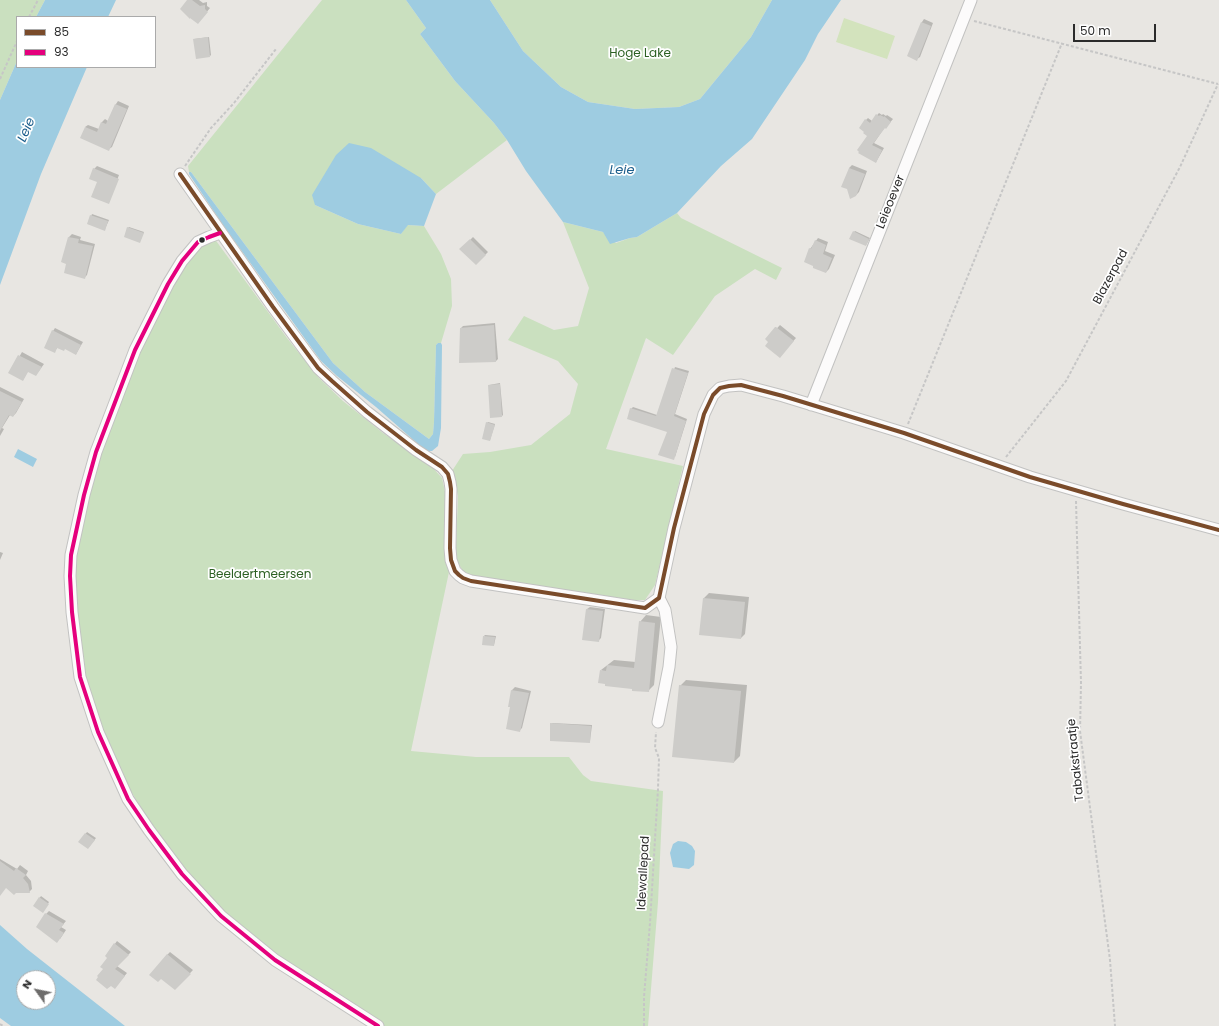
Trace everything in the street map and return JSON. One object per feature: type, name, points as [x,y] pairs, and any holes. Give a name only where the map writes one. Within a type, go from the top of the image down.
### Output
[{"type":"street","name":"Leieoever","points":[[811,405],[971,0]]},
{"type":"street","points":[[180,174],[288,329],[318,368],[372,416],[416,450],[442,467],[448,474],[451,489],[451,560],[455,571],[459,575],[471,581],[645,608],[659,598]]},
{"type":"street","points":[[220,233],[198,242],[182,261],[168,284],[135,350],[96,452],[84,495],[71,555],[70,576],[72,612],[80,677],[98,732],[128,798],[149,830],[182,874],[221,916],[275,960],[378,1026]]},
{"type":"street","points":[[658,722],[669,667],[671,647],[665,610],[659,598],[674,528],[704,414],[713,395],[720,388],[741,385],[904,434],[1075,490],[1219,530]]},
{"type":"path","points":[[30,16],[38,0]]},
{"type":"path","points":[[965,18],[1219,84]]},
{"type":"path","points":[[904,434],[1062,43]]},
{"type":"path","points":[[0,79],[16,44]]},
{"type":"path","points":[[180,174],[211,128],[234,103],[276,49]]},
{"type":"path","name":"Blazerpad","points":[[999,466],[1066,381],[1180,167],[1219,84]]},
{"type":"path","name":"Tabakstraatje","points":[[1075,490],[1081,683],[1080,731],[1110,960],[1115,1026]]},
{"type":"path","name":"Idewallepad","points":[[644,1026],[644,997],[658,789],[659,758],[655,748],[658,722]]},
{"type":"green space","points":[[0,0],[45,0],[37,16],[16,16],[16,63],[0,100]]},
{"type":"green space","points":[[322,0],[406,0],[426,28],[420,34],[455,81],[494,123],[507,140],[436,194],[421,178],[315,205],[358,224],[401,234],[407,225],[424,226],[441,254],[451,279],[452,306],[441,343],[436,345],[434,422],[433,434],[429,439],[365,392],[333,363],[191,172],[189,172],[188,166]]},
{"type":"green space","name":"Hoge Lake","points":[[490,0],[772,0],[751,37],[700,99],[679,107],[635,109],[588,102],[561,87],[523,51]]},
{"type":"green space","points":[[844,18],[895,36],[887,59],[836,42]]},
{"type":"green space","points":[[677,213],[681,218],[782,268],[776,280],[755,269],[715,296],[673,355],[646,338],[606,449],[683,466],[655,585],[645,600],[634,600],[497,580],[473,576],[466,573],[457,561],[458,496],[452,471],[463,454],[490,452],[531,445],[570,414],[578,384],[558,361],[508,340],[524,316],[554,330],[578,326],[589,288],[563,222],[603,232],[616,243],[637,237]]},
{"type":"green space","name":"Beelaertmeersen","points":[[214,238],[287,338],[319,378],[343,401],[383,433],[433,468],[442,478],[446,496],[444,548],[446,564],[449,572],[411,751],[476,757],[569,757],[583,775],[591,781],[663,791],[658,902],[648,1026],[384,1026],[263,949],[204,896],[154,829],[117,768],[101,732],[84,676],[73,576],[86,496],[117,402],[160,307],[193,251]]},
{"type":"water","points":[[45,0],[116,0],[108,16],[37,16]]},
{"type":"water","name":"Leie","points":[[406,0],[490,0],[523,51],[561,87],[588,102],[635,109],[679,107],[700,99],[751,37],[772,0],[841,0],[818,34],[805,60],[752,139],[721,166],[677,213],[637,237],[610,244],[603,232],[563,222],[526,171],[507,140],[494,123],[455,81],[420,34],[426,28]]},
{"type":"water","name":"Leie","points":[[16,63],[16,68],[87,68],[41,174],[0,285],[0,100]]},
{"type":"water","points":[[349,143],[371,148],[421,178],[436,194],[424,226],[408,225],[401,234],[358,224],[315,205],[312,195],[336,155]]},
{"type":"water","points":[[189,172],[191,172],[333,363],[365,392],[429,439],[433,434],[434,422],[436,345],[441,343],[441,428],[438,446],[432,451],[426,451],[321,361],[223,225]]},
{"type":"water","points":[[18,449],[37,459],[33,467],[14,457]]},
{"type":"water","points":[[678,841],[686,842],[692,846],[695,851],[694,865],[689,869],[673,867],[670,853],[673,844]]},
{"type":"water","points":[[0,925],[54,970],[16,970],[16,1010],[56,1010],[56,972],[125,1026],[11,1026],[0,1018]]},
{"type":"building","points":[[187,0],[192,0],[200,6],[205,5],[205,9],[208,12],[198,24],[190,19],[180,9]]},
{"type":"building","points":[[921,22],[931,26],[917,61],[907,56]]},
{"type":"building","points":[[208,37],[210,57],[196,59],[193,39]]},
{"type":"building","points":[[115,104],[127,109],[109,151],[80,138],[85,127],[97,132],[101,122],[106,124]]},
{"type":"building","points":[[876,114],[879,116],[884,116],[891,122],[872,145],[882,150],[876,163],[858,153],[859,152],[857,150],[867,136],[859,128],[865,119],[870,123]]},
{"type":"building","points":[[93,168],[119,179],[109,204],[91,197],[97,182],[89,179]]},
{"type":"building","points":[[849,168],[865,174],[856,196],[850,199],[847,189],[841,187]]},
{"type":"building","points":[[90,215],[108,221],[105,231],[87,224]]},
{"type":"building","points":[[127,227],[144,233],[140,243],[124,237]]},
{"type":"building","points":[[853,231],[869,239],[866,246],[849,239]]},
{"type":"building","points":[[68,237],[79,239],[78,243],[93,246],[85,279],[64,273],[66,264],[61,262]]},
{"type":"building","points":[[470,239],[486,255],[476,265],[459,249]]},
{"type":"building","points":[[815,240],[826,245],[823,254],[832,258],[826,273],[813,268],[813,266],[804,262],[809,248],[811,249]]},
{"type":"building","points":[[494,325],[496,362],[459,363],[460,328]]},
{"type":"building","points":[[775,327],[794,341],[780,358],[765,346],[768,342],[765,339]]},
{"type":"building","points":[[52,330],[81,345],[76,355],[65,349],[64,351],[57,348],[55,353],[44,348]]},
{"type":"building","points":[[18,355],[42,367],[36,376],[28,372],[23,381],[8,373]]},
{"type":"building","points":[[672,368],[688,373],[674,416],[686,421],[674,460],[658,455],[667,432],[627,419],[630,408],[656,416]]},
{"type":"building","points":[[500,384],[502,417],[490,418],[488,385]]},
{"type":"building","points":[[0,391],[22,402],[13,417],[9,415],[0,431]]},
{"type":"building","points":[[486,422],[495,425],[490,441],[482,439]]},
{"type":"building","points":[[703,598],[745,602],[741,639],[699,635]]},
{"type":"building","points":[[586,609],[603,611],[599,642],[582,640]]},
{"type":"building","points":[[639,621],[655,623],[649,692],[632,691],[632,689],[605,686],[605,684],[598,683],[600,670],[606,671],[607,665],[634,668]]},
{"type":"building","points":[[483,636],[495,637],[494,646],[482,645]]},
{"type":"building","points":[[679,685],[741,691],[734,763],[672,757]]},
{"type":"building","points":[[511,690],[529,693],[520,732],[506,729]]},
{"type":"building","points":[[550,723],[591,726],[590,743],[550,741]]},
{"type":"building","points":[[85,833],[95,840],[88,849],[78,842]]},
{"type":"building","points":[[0,861],[14,871],[16,868],[26,875],[23,878],[28,884],[30,893],[16,893],[14,895],[6,888],[0,896]]},
{"type":"building","points":[[39,897],[49,904],[43,913],[33,906]]},
{"type":"building","points":[[45,913],[64,924],[59,930],[64,933],[57,943],[36,927]]},
{"type":"building","points":[[114,943],[129,955],[115,969],[125,976],[115,989],[111,986],[107,989],[96,980],[98,977],[97,976],[103,969],[100,967],[107,958],[105,956]]},
{"type":"building","points":[[167,954],[191,974],[175,990],[161,979],[158,982],[149,975]]},
{"type":"transit line","name":"85","points":[[180,174],[273,307],[318,368],[367,412],[416,450],[442,467],[448,474],[451,489],[451,560],[455,571],[463,578],[471,581],[645,608],[659,598],[674,528],[704,414],[713,395],[720,388],[741,385],[783,396],[904,433],[1030,477],[1219,530]]},
{"type":"transit line","name":"93","points":[[220,233],[198,242],[182,261],[168,284],[135,350],[96,452],[84,495],[71,555],[70,576],[72,612],[80,677],[98,732],[128,799],[182,874],[221,916],[275,960],[378,1026]]}]
